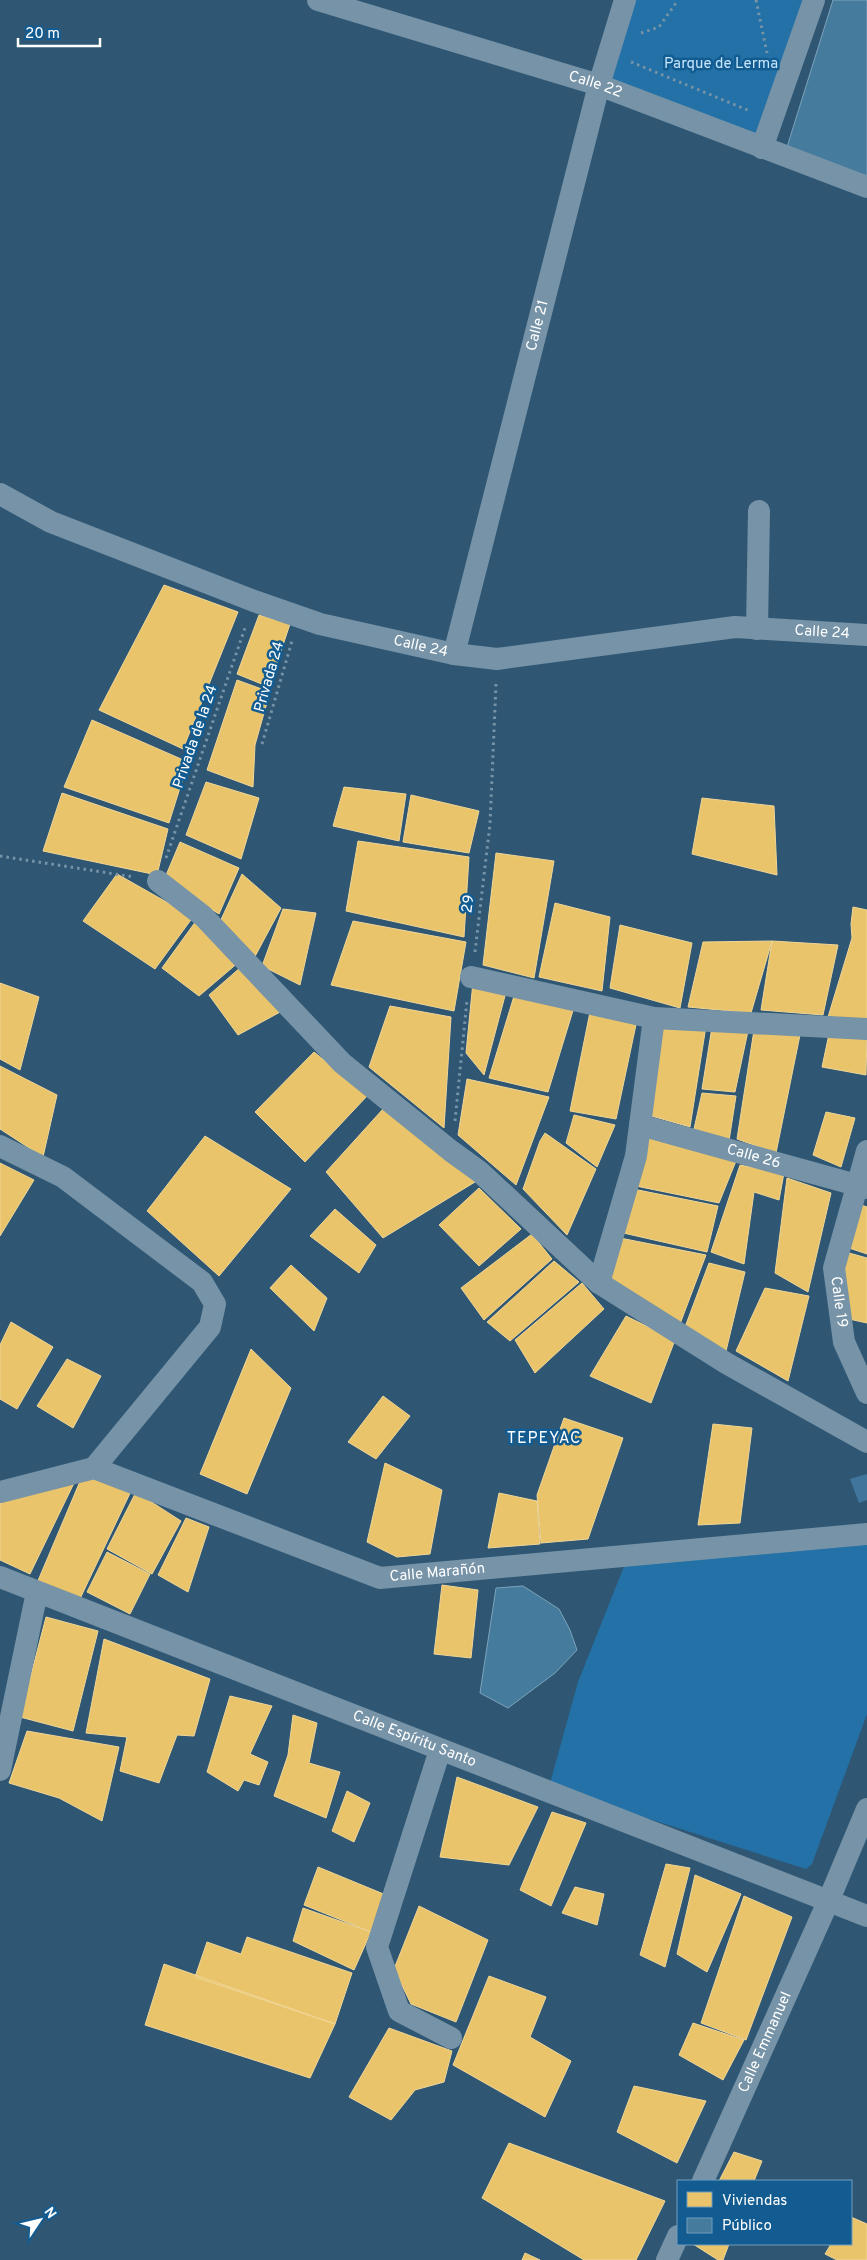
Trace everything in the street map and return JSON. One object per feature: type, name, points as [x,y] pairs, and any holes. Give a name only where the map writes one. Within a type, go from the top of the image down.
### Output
[{"type":"street","name":"Calle 22","points":[[318,0],[599,85],[867,187]]},
{"type":"street","name":"Calle 21","points":[[454,654],[599,85],[625,0]]},
{"type":"street","points":[[762,148],[814,0]]},
{"type":"street","name":"Calle 24","points":[[0,494],[51,522],[299,617],[320,624],[454,654],[497,659],[735,627],[867,635]]},
{"type":"street","points":[[757,628],[759,511]]},
{"type":"street","points":[[158,881],[203,916],[342,1063],[480,1172],[599,1283],[726,1363],[867,1442]]},
{"type":"street","points":[[471,977],[654,1018],[867,1030]]},
{"type":"street","points":[[599,1283],[636,1156],[654,1018]]},
{"type":"street","name":"Calle 26","points":[[640,1125],[862,1187]]},
{"type":"street","points":[[0,1146],[63,1177],[202,1282],[215,1304],[210,1327],[94,1468],[0,1492]]},
{"type":"street","name":"Calle 19","points":[[867,1151],[862,1187],[834,1268],[844,1342],[867,1393]]},
{"type":"street","name":"Calle Marañón","points":[[94,1468],[380,1578],[867,1534]]},
{"type":"street","name":"Calle Espíritu Santo","points":[[0,1577],[867,1916]]},
{"type":"street","points":[[0,1770],[37,1592]]},
{"type":"street","points":[[440,1750],[377,1947],[399,2011],[451,2038]]},
{"type":"street","points":[[828,1902],[867,1809]]},
{"type":"street","name":"Calle Emmanuel","points":[[703,2180],[828,1902]]},
{"type":"street","points":[[667,2260],[677,2238]]},
{"type":"path","points":[[640,33],[659,27],[678,0]]},
{"type":"path","points":[[756,0],[768,58]]},
{"type":"path","points":[[623,59],[771,120]]},
{"type":"path","name":"Privada de la 24","points":[[158,881],[254,601]]},
{"type":"path","name":"Privada 24","points":[[262,744],[299,617]]},
{"type":"path","name":"29","points":[[451,1151],[462,1039],[490,824],[497,659]]},
{"type":"path","points":[[0,856],[158,881]]},
{"type":"green space","name":"Parque de Lerma","points":[[625,0],[811,0],[762,148],[599,85]]},
{"type":"green space","points":[[867,1541],[867,1714],[812,1864],[806,1869],[549,1787],[578,1682],[625,1564]]},
{"type":"shaded area","points":[[867,1474],[867,1500],[859,1503],[850,1479]]},
{"type":"building: Viviendas","points":[[164,585],[238,612],[183,749],[99,710]]},
{"type":"building: Viviendas","points":[[259,615],[290,624],[269,687],[237,674]]},
{"type":"building: Viviendas","points":[[237,680],[270,692],[255,745],[253,787],[207,770]]},
{"type":"building: Viviendas","points":[[92,720],[188,762],[169,823],[64,787]]},
{"type":"building: Viviendas","points":[[206,782],[259,798],[241,859],[186,835]]},
{"type":"building: Viviendas","points":[[344,787],[406,794],[399,841],[333,826]]},
{"type":"building: Viviendas","points":[[62,793],[168,829],[157,875],[43,851]]},
{"type":"building: Viviendas","points":[[411,795],[479,811],[469,853],[403,842]]},
{"type":"building: Viviendas","points":[[702,798],[774,806],[777,875],[692,854]]},
{"type":"building: Viviendas","points":[[358,841],[469,857],[464,937],[346,911]]},
{"type":"building: Viviendas","points":[[180,842],[239,868],[219,914],[164,880]]},
{"type":"building: Viviendas","points":[[496,853],[554,861],[534,978],[483,965]]},
{"type":"building: Viviendas","points":[[117,874],[193,917],[155,969],[83,921]]},
{"type":"building: Viviendas","points":[[242,874],[281,908],[252,962],[219,924]]},
{"type":"building: Viviendas","points":[[555,903],[610,917],[602,991],[539,977]]},
{"type":"building: Viviendas","points":[[853,907],[867,910],[867,1021],[828,1017],[852,938]]},
{"type":"building: Viviendas","points":[[283,909],[316,913],[300,985],[262,966]]},
{"type":"building: Viviendas","points":[[196,921],[240,961],[199,996],[162,968]]},
{"type":"building: Viviendas","points":[[353,921],[466,942],[454,1011],[331,985]]},
{"type":"building: Viviendas","points":[[620,925],[692,943],[680,1008],[610,988]]},
{"type":"building: Viviendas","points":[[772,941],[838,945],[823,1015],[761,1010]]},
{"type":"building: Viviendas","points":[[772,941],[751,1013],[688,1007],[703,942]]},
{"type":"building: Viviendas","points":[[241,967],[282,1011],[238,1035],[209,995]]},
{"type":"building: Viviendas","points":[[473,982],[506,992],[484,1075],[466,1053]]},
{"type":"building: Viviendas","points":[[0,983],[39,997],[20,1070],[0,1059]]},
{"type":"building: Viviendas","points":[[514,996],[575,1004],[548,1092],[489,1078]]},
{"type":"building: Viviendas","points":[[390,1006],[451,1017],[444,1128],[369,1067]]},
{"type":"building: Viviendas","points":[[590,1012],[637,1020],[616,1119],[570,1111]]},
{"type":"building: Viviendas","points":[[659,1023],[706,1026],[690,1127],[648,1115]]},
{"type":"building: Viviendas","points":[[712,1027],[748,1031],[735,1092],[702,1089]]},
{"type":"building: Viviendas","points":[[754,1030],[801,1030],[776,1153],[737,1139]]},
{"type":"building: Viviendas","points":[[829,1034],[867,1034],[866,1075],[822,1067]]},
{"type":"building: Viviendas","points":[[314,1052],[368,1095],[305,1162],[255,1112]]},
{"type":"building: Viviendas","points":[[0,1066],[57,1095],[43,1157],[0,1129]]},
{"type":"building: Viviendas","points":[[467,1079],[549,1097],[516,1185],[458,1135]]},
{"type":"building: Viviendas","points":[[702,1093],[736,1096],[729,1141],[694,1129]]},
{"type":"building: Viviendas","points":[[383,1109],[475,1182],[383,1238],[326,1172]]},
{"type":"building: Viviendas","points":[[826,1112],[855,1118],[841,1167],[813,1155]]},
{"type":"building: Viviendas","points":[[574,1115],[615,1125],[597,1167],[566,1143]]},
{"type":"building: Viviendas","points":[[545,1133],[596,1169],[567,1235],[523,1189],[540,1141]]},
{"type":"building: Viviendas","points":[[645,1135],[736,1161],[719,1203],[631,1185]]},
{"type":"building: Viviendas","points":[[205,1136],[291,1189],[219,1276],[147,1211]]},
{"type":"building: Viviendas","points":[[0,1163],[34,1180],[0,1236]]},
{"type":"building: Viviendas","points":[[740,1165],[784,1173],[779,1200],[754,1192],[744,1264],[711,1252]]},
{"type":"building: Viviendas","points":[[787,1178],[831,1193],[808,1292],[775,1273]]},
{"type":"building: Viviendas","points":[[479,1188],[521,1229],[479,1266],[439,1225]]},
{"type":"building: Viviendas","points":[[633,1189],[718,1206],[707,1252],[619,1232]]},
{"type":"building: Viviendas","points":[[861,1205],[867,1207],[867,1254],[846,1247]]},
{"type":"building: Viviendas","points":[[335,1209],[376,1245],[359,1273],[310,1236]]},
{"type":"building: Viviendas","points":[[532,1234],[552,1259],[484,1320],[461,1288]]},
{"type":"building: Viviendas","points":[[620,1238],[706,1255],[680,1324],[607,1280]]},
{"type":"building: Viviendas","points":[[842,1251],[867,1258],[867,1323],[849,1319]]},
{"type":"building: Viviendas","points":[[554,1261],[579,1282],[510,1341],[487,1322]]},
{"type":"building: Viviendas","points":[[709,1263],[745,1272],[726,1351],[685,1327]]},
{"type":"building: Viviendas","points":[[291,1265],[327,1298],[314,1331],[270,1288]]},
{"type":"building: Viviendas","points":[[582,1283],[604,1309],[535,1373],[515,1340]]},
{"type":"building: Viviendas","points":[[765,1288],[809,1296],[788,1381],[736,1351]]},
{"type":"building: Viviendas","points":[[626,1316],[675,1340],[651,1403],[590,1376]]},
{"type":"building: Viviendas","points":[[11,1322],[53,1347],[17,1409],[0,1399],[0,1345]]},
{"type":"building: Viviendas","points":[[251,1349],[291,1388],[247,1494],[200,1474]]},
{"type":"building: Viviendas","points":[[67,1359],[101,1376],[73,1428],[37,1406]]},
{"type":"building: Viviendas","points":[[383,1396],[410,1416],[376,1459],[348,1442]]},
{"type":"building: Viviendas","points":[[564,1418],[623,1438],[588,1539],[541,1543],[537,1495]]},
{"type":"building: Viviendas","points":[[713,1424],[752,1428],[740,1523],[698,1525]]},
{"type":"building: Viviendas","points":[[385,1463],[442,1490],[430,1554],[397,1557],[367,1542]]},
{"type":"building: Viviendas","points":[[81,1479],[110,1480],[132,1489],[78,1603],[37,1583]]},
{"type":"building: Viviendas","points":[[75,1481],[30,1574],[0,1560],[0,1499]]},
{"type":"building: Viviendas","points":[[136,1492],[181,1521],[152,1574],[107,1549]]},
{"type":"building: Viviendas","points":[[499,1493],[537,1501],[540,1544],[488,1548]]},
{"type":"building: Viviendas","points":[[186,1518],[209,1527],[188,1592],[158,1575]]},
{"type":"building: Viviendas","points":[[107,1552],[150,1574],[130,1614],[87,1592]]},
{"type":"building: Viviendas","points":[[442,1585],[478,1590],[471,1658],[434,1654]]},
{"type":"building: Viviendas","points":[[46,1617],[98,1631],[73,1731],[20,1717]]},
{"type":"building: Viviendas","points":[[104,1639],[210,1679],[194,1736],[177,1735],[159,1783],[120,1771],[127,1737],[86,1733]]},
{"type":"building: Viviendas","points":[[230,1696],[272,1706],[250,1754],[268,1762],[259,1785],[244,1780],[238,1791],[207,1772]]},
{"type":"building: Viviendas","points":[[293,1715],[317,1723],[309,1763],[340,1772],[326,1818],[274,1796],[288,1755]]},
{"type":"building: Viviendas","points":[[27,1731],[119,1747],[102,1821],[59,1798],[9,1783]]},
{"type":"building: Viviendas","points":[[457,1777],[538,1807],[509,1865],[440,1857]]},
{"type":"building: Viviendas","points":[[347,1791],[370,1803],[354,1842],[332,1831]]},
{"type":"building: Viviendas","points":[[552,1812],[586,1823],[551,1906],[520,1890]]},
{"type":"building: Viviendas","points":[[666,1864],[690,1868],[665,1967],[640,1955]]},
{"type":"building: Viviendas","points":[[318,1867],[386,1895],[371,1932],[304,1905]]},
{"type":"building: Viviendas","points":[[695,1875],[741,1894],[707,1972],[677,1954]]},
{"type":"building: Viviendas","points":[[575,1887],[604,1894],[597,1925],[562,1913]]},
{"type":"building: Viviendas","points":[[744,1896],[792,1917],[746,2040],[701,2023]]},
{"type":"building: Viviendas","points":[[419,1906],[488,1940],[456,2022],[411,2004],[394,1969]]},
{"type":"building: Viviendas","points":[[303,1908],[371,1932],[354,1970],[293,1941]]},
{"type":"building: Viviendas","points":[[247,1937],[352,1973],[335,2024],[195,1977],[207,1942],[241,1954]]},
{"type":"building: Viviendas","points":[[164,1964],[335,2024],[310,2078],[145,2025]]},
{"type":"building: Viviendas","points":[[489,1976],[546,1997],[530,2037],[571,2061],[545,2117],[453,2065]]},
{"type":"building: Viviendas","points":[[693,2023],[744,2040],[723,2080],[679,2055]]},
{"type":"building: Viviendas","points":[[389,2028],[452,2051],[444,2082],[415,2090],[391,2120],[349,2097]]},
{"type":"building: Viviendas","points":[[634,2086],[706,2101],[677,2163],[617,2132]]},
{"type":"building: Viviendas","points":[[509,2143],[665,2201],[636,2260],[584,2260],[482,2198]]},
{"type":"building: Viviendas","points":[[734,2152],[762,2161],[754,2180],[720,2180]]},
{"type":"building: Viviendas","points":[[852,2217],[867,2224],[867,2260],[837,2260],[825,2254],[830,2245],[852,2245]]},
{"type":"building: Viviendas","points":[[695,2245],[729,2245],[723,2260],[718,2260]]},
{"type":"building: Viviendas","points":[[525,2253],[540,2260],[522,2260]]},
{"type":"building: Público","points":[[833,0],[867,0],[867,178],[787,147]]},
{"type":"building: Público","points":[[523,1586],[559,1609],[570,1630],[577,1650],[555,1673],[508,1708],[480,1693],[496,1588]]},
{"type":"district","name":"TEPEYAC","points":[[544,1439]]}]
